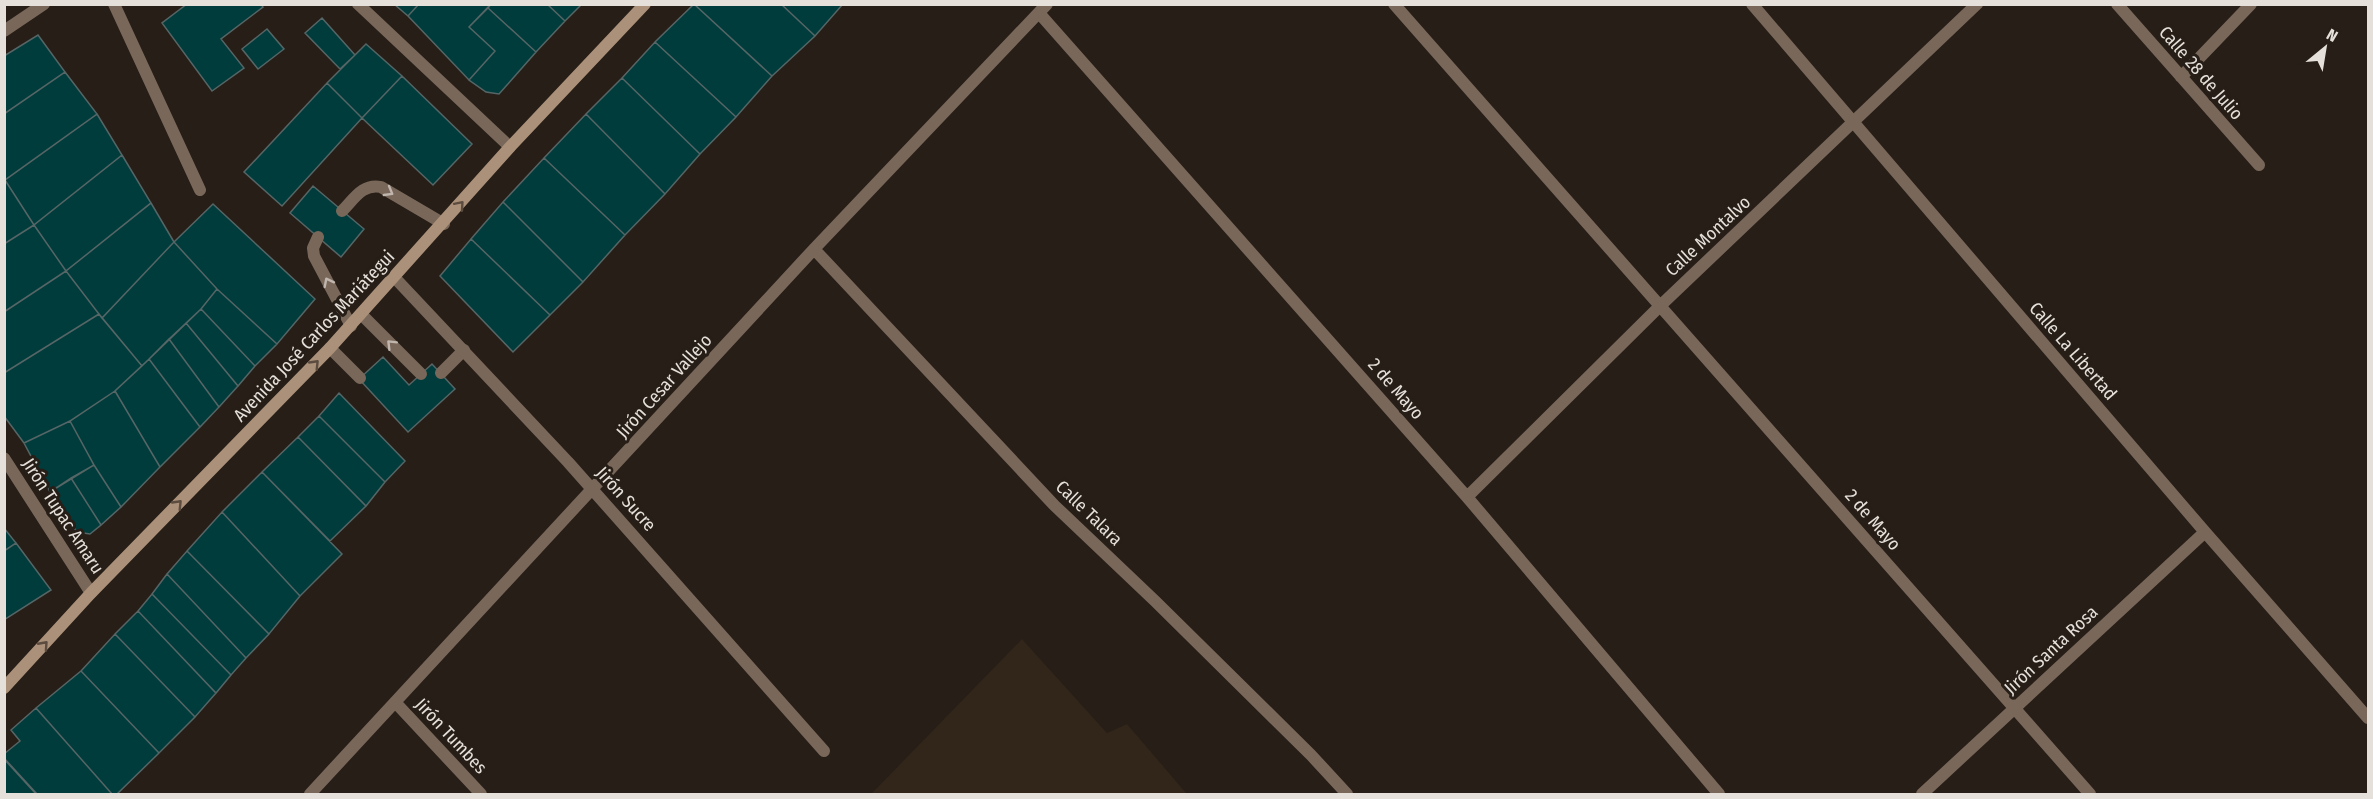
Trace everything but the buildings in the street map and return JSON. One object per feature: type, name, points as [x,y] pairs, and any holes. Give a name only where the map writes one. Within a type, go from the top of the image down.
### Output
[{"type":"main road","name":"Avenida José Carlos Mariátegui","points":[[4,688],[91,593],[351,326],[510,147],[645,4]]},
{"type":"street","points":[[4,31],[44,4]]},
{"type":"street","points":[[114,4],[200,190]]},
{"type":"street","points":[[358,4],[510,147]]},
{"type":"street","name":"2 de Mayo","points":[[1394,4],[2090,795]]},
{"type":"street","name":"Calle La Libertad","points":[[1752,4],[2205,532],[2368,718]]},
{"type":"street","name":"Calle Montalvo","points":[[1467,497],[1660,306],[1977,4]]},
{"type":"street","name":"Calle 28 de Julio","points":[[2117,4],[2259,165]]},
{"type":"street","points":[[2181,77],[2251,4]]},
{"type":"street","name":"2 de Mayo","points":[[1043,9],[1467,497],[1719,795]]},
{"type":"street","name":"Jirón Cesar Vallejo","points":[[310,795],[814,249],[1043,9]]},
{"type":"street","points":[[342,211],[362,190],[372,185],[381,187],[444,224]]},
{"type":"street","points":[[318,237],[313,248],[314,256],[351,326]]},
{"type":"street","name":"Calle Talara","points":[[814,249],[1055,506],[1246,690],[1347,795]]},
{"type":"street","name":"Jirón Sucre","points":[[395,278],[593,489],[824,751]]},
{"type":"street","points":[[361,314],[421,374]]},
{"type":"street","points":[[330,348],[360,378]]},
{"type":"street","points":[[441,374],[465,350]]},
{"type":"street","name":"Jirón Tupac Amaru","points":[[4,458],[91,593]]},
{"type":"street","name":"Jirón Santa Rosa","points":[[1922,795],[2205,532]]},
{"type":"street","name":"Jirón Tumbes","points":[[395,702],[481,795]]},
{"type":"shaded area","points":[[1022,639],[1107,733],[1127,724],[1187,794],[871,794]]}]
